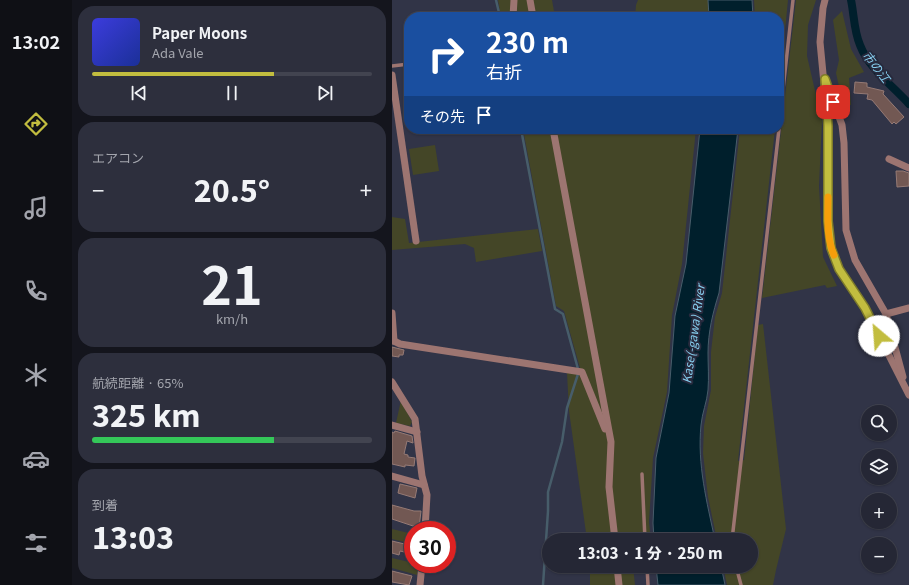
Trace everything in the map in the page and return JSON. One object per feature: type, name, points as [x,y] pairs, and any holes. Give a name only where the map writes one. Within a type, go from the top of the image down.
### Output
[{"type":"street","points":[[513,12],[514,0]]},
{"type":"street","points":[[530,0],[532,12]]},
{"type":"street","points":[[825,0],[820,42],[825,79],[828,126],[828,221],[831,248],[839,269],[865,308],[908,394]]},
{"type":"street","points":[[392,75],[416,241]]},
{"type":"street","points":[[825,79],[842,125],[844,143],[846,230],[856,260],[886,314],[908,394]]},
{"type":"street","points":[[554,134],[611,442],[609,487],[614,533]]},
{"type":"street","points":[[889,159],[909,168]]},
{"type":"street","points":[[886,314],[909,308]]},
{"type":"street","points":[[392,313],[393,341],[400,344],[582,372],[611,442]]},
{"type":"street","points":[[392,382],[415,419],[424,486],[427,495],[426,521]]},
{"type":"street","points":[[392,425],[417,432]]},
{"type":"street","points":[[392,478],[424,486]]},
{"type":"street","points":[[420,585],[421,573]]},
{"type":"street","points":[[618,573],[619,585]]},
{"type":"lane","points":[[784,80],[793,0]]},
{"type":"lane","points":[[392,66],[404,65]]},
{"type":"lane","points":[[733,533],[778,134]]},
{"type":"lane","points":[[642,474],[645,533]]},
{"type":"lane","points":[[647,573],[648,585]]},
{"type":"lane","points":[[737,573],[740,585]]},
{"type":"green space","points":[[498,0],[552,0],[554,12],[500,12]]},
{"type":"green space","points":[[638,0],[708,0],[709,11],[635,12]]},
{"type":"green space","points":[[754,0],[788,0],[784,40],[784,12],[755,12]]},
{"type":"green space","points":[[796,0],[816,0],[808,25],[807,56],[822,121],[819,186],[823,257],[837,286],[827,288],[825,285],[762,298],[781,134],[784,134],[784,105]]},
{"type":"green space","points":[[842,11],[851,49],[864,72],[849,78],[851,105],[843,105],[836,73],[839,60],[833,20]]},
{"type":"green space","points":[[524,134],[695,134],[682,264],[672,315],[667,392],[653,458],[649,522],[650,533],[586,533],[569,411],[567,373],[580,368],[564,311],[556,306]]},
{"type":"green space","points":[[739,134],[774,134],[738,461],[744,460],[758,325],[763,324],[786,529],[773,585],[727,585],[724,573],[758,573],[758,533],[716,533],[708,497],[703,453],[704,426],[711,390],[711,352],[715,317],[722,293]]},
{"type":"green space","points":[[435,145],[439,171],[413,175],[409,149]]},
{"type":"green space","points":[[392,217],[405,219],[409,243],[538,229],[542,251],[476,262],[474,248],[465,244],[392,250]]},
{"type":"green space","points":[[401,400],[412,422],[410,426],[396,423]]},
{"type":"green space","points":[[392,529],[404,532],[404,542],[392,539]]},
{"type":"green space","points":[[392,558],[404,561],[404,571],[392,568]]},
{"type":"green space","points":[[590,573],[634,573],[635,585],[590,585]]},
{"type":"water","points":[[708,0],[752,0],[753,12],[709,12]]},
{"type":"water","name":"Kase(-gawa) River","points":[[699,134],[737,134],[719,293],[709,337],[708,390],[700,440],[700,454],[704,483],[714,533],[654,533],[656,458],[669,393],[675,316],[686,264]]},
{"type":"water","points":[[657,573],[722,573],[725,585],[658,585]]},
{"type":"building","points":[[855,82],[867,83],[867,87],[884,91],[883,94],[904,117],[896,124],[894,122],[892,124],[872,100],[867,99],[868,94],[854,93]]},
{"type":"building","points":[[896,171],[909,173],[909,186],[897,187]]},
{"type":"building","points":[[392,347],[404,350],[403,355],[399,355],[399,357],[392,356]]},
{"type":"building","points":[[395,431],[412,436],[413,443],[407,441],[404,454],[408,455],[408,457],[415,458],[414,466],[405,465],[405,467],[392,464],[392,432],[394,433]]},
{"type":"building","points":[[400,484],[417,488],[415,498],[398,493]]},
{"type":"building","points":[[392,505],[414,511],[421,511],[420,521],[404,521],[404,523],[392,519]]},
{"type":"building","points":[[392,541],[404,544],[404,552],[400,551],[399,555],[392,553]]},
{"type":"building","points":[[392,571],[412,576],[409,585],[392,582]]},
{"type":"waterway","points":[[496,0],[499,12]]},
{"type":"waterway","name":"市の江","points":[[851,0],[856,34],[864,54],[882,77],[909,104]]},
{"type":"waterway","points":[[522,134],[555,309],[563,314],[578,369]]},
{"type":"waterway","points":[[543,585],[548,492],[562,442],[567,408],[578,374]]},
{"type":"slow traffic","points":[[828,197],[828,221],[831,248],[834,255]]},
{"type":"route","points":[[833,102],[825,79],[828,126],[828,221],[831,248],[839,269],[865,308],[879,336]]}]
